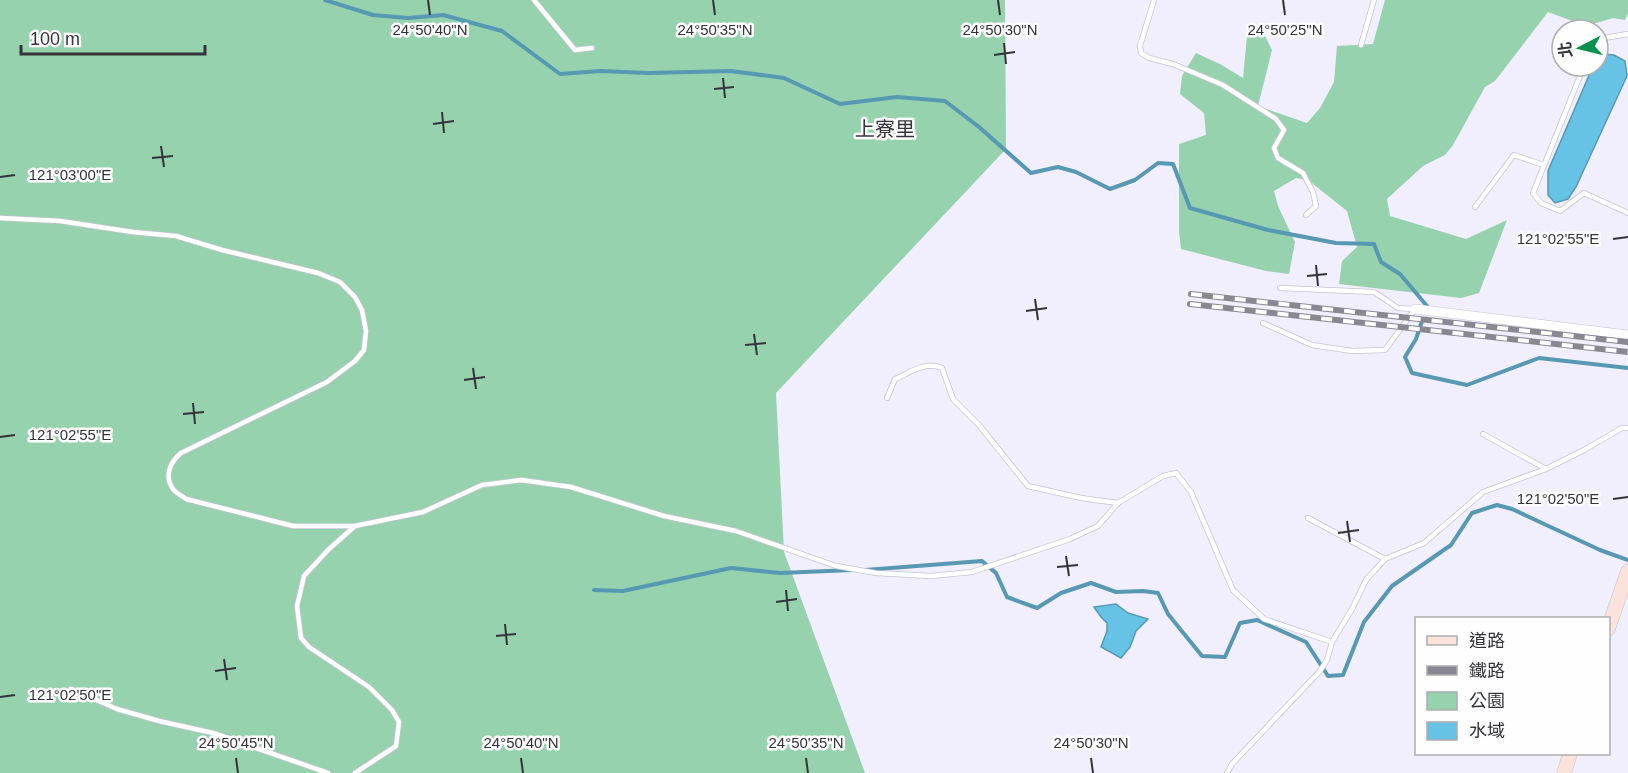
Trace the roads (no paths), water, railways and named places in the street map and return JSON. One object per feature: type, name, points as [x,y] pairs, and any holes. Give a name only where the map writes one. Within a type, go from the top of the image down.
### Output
[{"type":"street","points":[[1415,309],[1628,334]]},
{"type":"street","points":[[1610,623],[1628,571]]},
{"type":"street","points":[[1564,773],[1569,755]]},
{"type":"lane","points":[[534,0],[574,50],[592,48]]},
{"type":"lane","points":[[1154,0],[1140,46],[1141,53],[1223,86],[1276,119],[1284,130],[1274,148],[1278,158],[1304,173],[1313,192],[1316,206],[1306,215]]},
{"type":"lane","points":[[1361,45],[1374,0]]},
{"type":"lane","points":[[1610,37],[1628,34]]},
{"type":"lane","points":[[1579,78],[1533,192],[1541,203],[1560,210],[1584,193],[1628,213]]},
{"type":"lane","points":[[1475,207],[1514,155],[1544,165]]},
{"type":"lane","points":[[0,218],[60,221],[176,236],[318,273],[340,282],[355,297],[363,310],[366,331],[364,350],[327,382],[174,458],[168,469],[169,476],[174,491],[186,499],[292,526],[355,526],[423,512],[482,486],[521,480],[571,487],[664,516],[736,531],[836,566],[876,573],[931,576],[972,572],[1070,539],[1098,526],[1118,503],[1163,476],[1176,473],[1191,492],[1233,590],[1264,619],[1332,642]]},
{"type":"lane","points":[[1280,288],[1374,292],[1398,308],[1415,309]]},
{"type":"lane","points":[[1263,323],[1312,345],[1352,351],[1385,350],[1415,309]]},
{"type":"lane","points":[[887,398],[895,379],[925,365],[942,368],[952,399],[979,425],[1028,486],[1081,498],[1118,503]]},
{"type":"lane","points":[[1227,773],[1246,748],[1320,671],[1327,660],[1332,642],[1366,580],[1385,559],[1424,543],[1483,492],[1546,469],[1622,428],[1628,428]]},
{"type":"lane","points":[[1483,434],[1546,469]]},
{"type":"lane","points":[[1308,518],[1385,559]]},
{"type":"lane","points":[[355,526],[304,576],[297,606],[301,638],[309,647],[369,687],[392,710],[399,722],[396,746],[355,773]]},
{"type":"lane","points":[[71,689],[117,709],[213,733],[328,773]]},
{"type":"water","points":[[1610,55],[1625,61],[1627,76],[1576,187],[1568,199],[1555,203],[1548,195],[1548,171],[1588,78],[1610,78]]},
{"type":"water","points":[[1116,604],[1128,613],[1148,619],[1136,631],[1130,647],[1121,658],[1101,647],[1107,631],[1107,623],[1094,607]]},
{"type":"waterway","points":[[325,0],[373,15],[408,18],[443,15],[502,31],[560,74],[600,71],[649,73],[731,71],[784,78],[840,104],[897,97],[945,101],[979,127],[1031,173],[1058,167],[1076,172],[1110,189],[1135,180],[1158,163],[1173,164],[1190,208],[1268,230],[1336,243],[1374,244],[1381,262],[1400,274],[1427,306]]},
{"type":"waterway","points":[[1422,321],[1416,339],[1405,357],[1412,373],[1467,385],[1539,358],[1628,368]]},
{"type":"waterway","points":[[865,570],[982,561],[996,573],[1007,597],[1037,608],[1061,593],[1091,583],[1116,592],[1158,593],[1168,614],[1202,656],[1225,657],[1240,623],[1257,620],[1306,642],[1328,676],[1343,675],[1364,622],[1392,586],[1451,545],[1472,513],[1497,505],[1512,509],[1600,550],[1628,560]]},
{"type":"waterway","points":[[594,590],[623,591],[731,568],[780,573],[852,570]]},
{"type":"railway","points":[[1191,294],[1628,342]]},
{"type":"railway","points":[[1190,304],[1628,352]]},
{"type":"district","name":"上寮里","points":[[885,129]]}]
